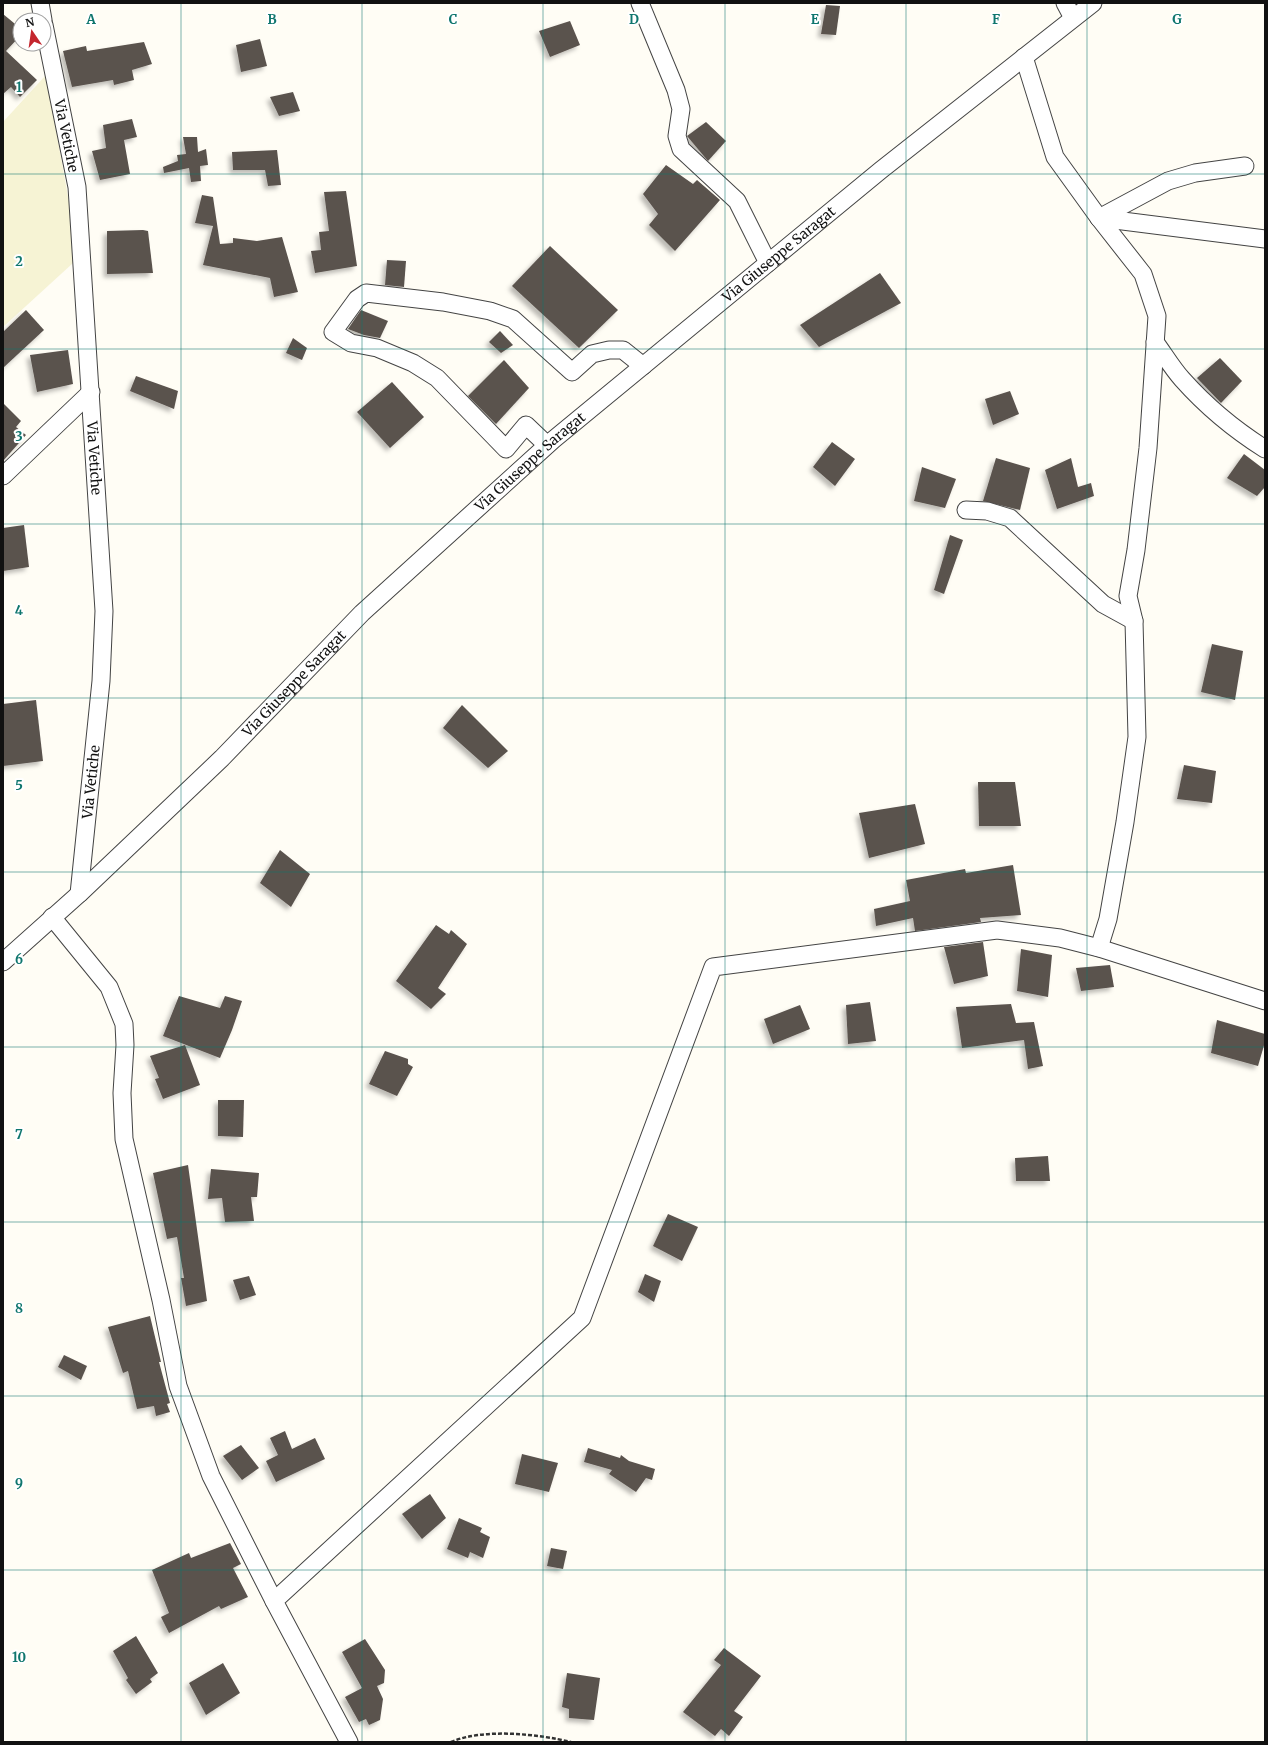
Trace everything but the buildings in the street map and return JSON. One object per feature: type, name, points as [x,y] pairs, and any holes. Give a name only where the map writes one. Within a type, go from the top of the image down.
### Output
[{"type":"street","points":[[640,3],[676,90],[681,109],[677,136],[681,149],[737,201],[768,263]]},
{"type":"street","points":[[1065,3],[1073,18]]},
{"type":"street","name":"Via Giuseppe Saragat","points":[[3,962],[79,894],[222,758],[362,613],[547,446],[881,170],[1093,3]]},
{"type":"street","name":"Via Vetiche","points":[[50,52],[77,187],[104,610],[101,681],[79,894]]},
{"type":"street","points":[[1024,57],[1055,156],[1099,218],[1143,274],[1157,316],[1148,448],[1136,550],[1128,596],[1134,621],[1137,736],[1125,822],[1108,919],[1099,948]]},
{"type":"street","points":[[1099,218],[1168,181],[1195,173],[1245,166]]},
{"type":"street","points":[[1099,218],[1265,239]]},
{"type":"street","points":[[547,446],[526,425],[506,449],[437,378],[414,363],[377,348],[351,343],[334,332],[356,299],[366,293],[395,296],[442,302],[490,311],[513,319],[572,372],[592,354],[609,350],[623,350],[643,366]]},
{"type":"street","points":[[1155,342],[1182,379],[1205,403],[1242,435],[1265,449]]},
{"type":"street","points":[[3,476],[91,392]]},
{"type":"street","points":[[966,510],[987,511],[1010,518],[1103,604],[1134,621]]},
{"type":"street","points":[[52,917],[109,987],[124,1024],[125,1045],[122,1093],[124,1139],[161,1300],[178,1386],[211,1476],[274,1601],[349,1742]]},
{"type":"street","points":[[274,1601],[582,1318],[713,967],[997,930],[1060,938],[1099,948],[1265,1001]]},
{"type":"path","points":[[451,1742],[478,1736],[516,1733],[550,1736],[571,1742]]},
{"type":"shaded area","points":[[46,75],[71,213],[73,263],[3,327],[3,122]]}]
